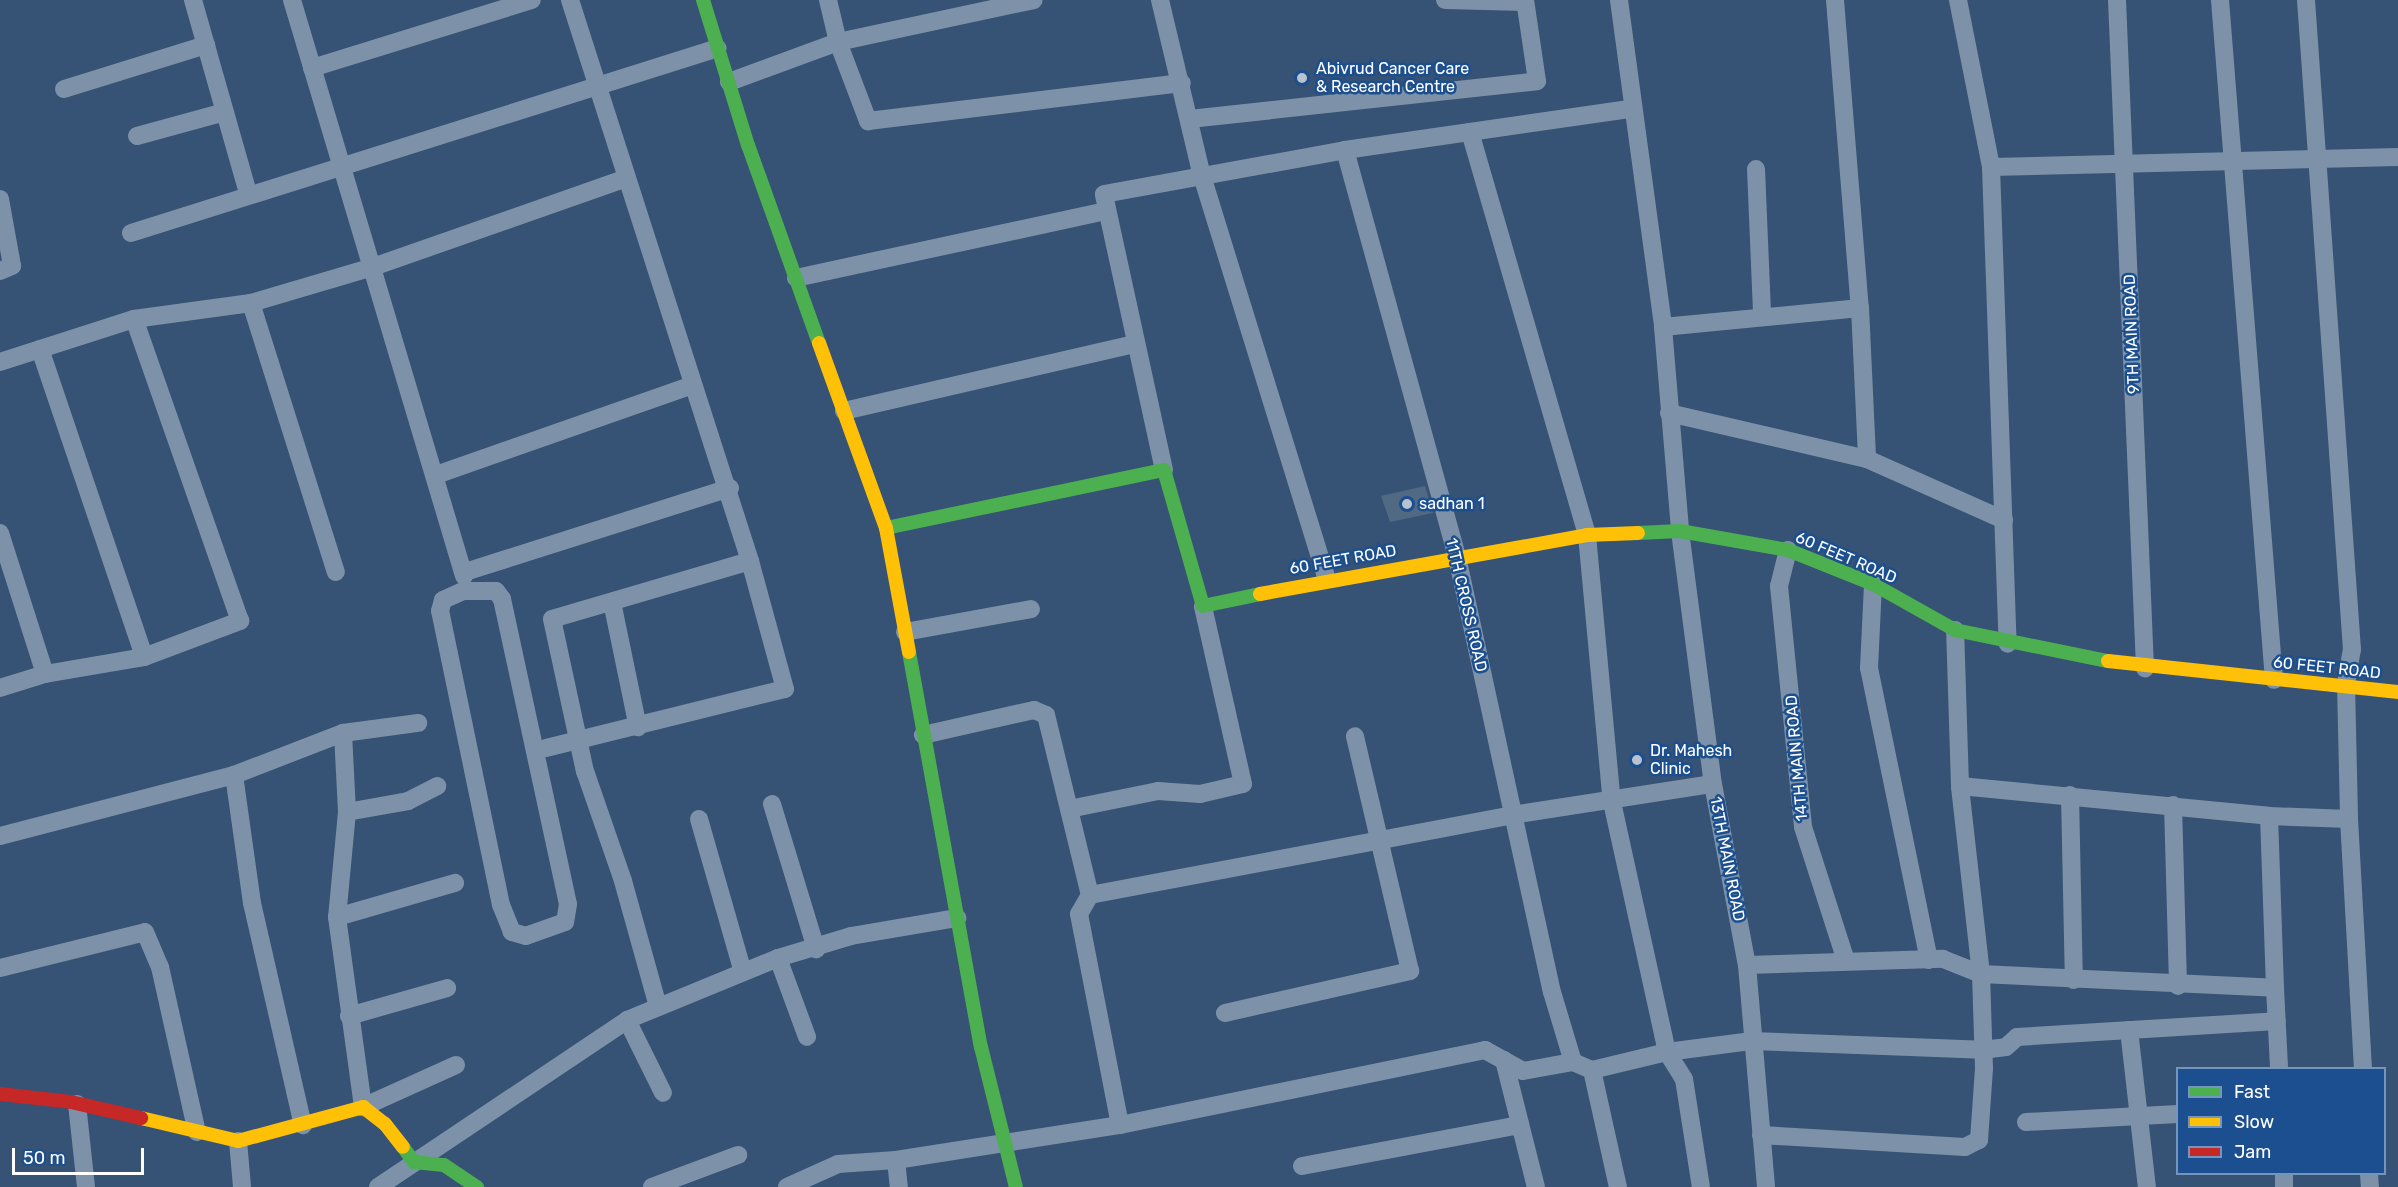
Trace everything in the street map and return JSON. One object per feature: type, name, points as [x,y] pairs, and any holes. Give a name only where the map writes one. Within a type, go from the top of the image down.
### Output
[{"type":"street","points":[[193,0],[248,193]]},
{"type":"street","points":[[292,0],[370,268],[436,475],[464,580]]},
{"type":"street","points":[[312,68],[531,0]]},
{"type":"street","points":[[546,748],[577,738],[638,727],[784,689],[730,488],[624,179],[594,86],[570,0]]},
{"type":"street","points":[[703,0],[796,278],[886,528],[981,1047],[1016,1187]]},
{"type":"street","points":[[828,0],[838,42],[868,121],[1182,83]]},
{"type":"street","points":[[729,82],[838,42],[1034,0]]},
{"type":"street","points":[[1169,0],[1160,0],[1182,83],[1202,176],[1326,579]]},
{"type":"street","points":[[1190,119],[1537,81],[1525,1],[1445,0]]},
{"type":"street","name":"13TH MAIN ROAD","points":[[1619,0],[1631,109],[1663,327],[1680,531],[1713,784],[1747,965],[1766,1187]]},
{"type":"street","points":[[1835,0],[1860,308],[1867,459]]},
{"type":"street","points":[[1958,0],[1990,167],[2008,644]]},
{"type":"street","name":"9TH MAIN ROAD","points":[[2117,0],[2126,164],[2145,668]]},
{"type":"street","points":[[2220,0],[2274,680]]},
{"type":"street","points":[[2306,0],[2352,649],[2346,684],[2349,819],[2363,1067]]},
{"type":"street","points":[[64,89],[206,45]]},
{"type":"street","points":[[131,233],[248,193],[718,48]]},
{"type":"street","points":[[1069,809],[1158,791],[1200,794],[1243,784],[1203,606],[1164,470],[1134,344],[1104,194],[1345,150],[1631,109]]},
{"type":"street","points":[[137,136],[225,112]]},
{"type":"street","points":[[1470,132],[1587,535],[1612,802],[1667,1052],[1684,1079],[1701,1187]]},
{"type":"street","name":"11TH CROSS ROAD","points":[[1345,150],[1456,557],[1552,992],[1574,1062]]},
{"type":"street","points":[[1990,167],[2398,157]]},
{"type":"street","points":[[1756,169],[1762,315]]},
{"type":"street","points":[[0,362],[134,319],[251,303],[370,268],[624,179]]},
{"type":"street","points":[[0,199],[12,266],[0,271]]},
{"type":"street","points":[[796,278],[1106,212]]},
{"type":"street","points":[[251,303],[336,572]]},
{"type":"street","points":[[1663,327],[1762,315],[1860,308]]},
{"type":"street","points":[[0,688],[45,674],[144,657],[240,621],[134,319]]},
{"type":"street","points":[[844,411],[1134,344]]},
{"type":"street","points":[[40,349],[144,657]]},
{"type":"street","points":[[436,475],[693,385]]},
{"type":"street","points":[[1669,413],[1867,459],[2004,520]]},
{"type":"street","points":[[886,528],[1164,470]]},
{"type":"street","points":[[464,580],[496,591],[501,599],[568,904],[565,922],[526,936],[512,932],[501,904],[440,611],[443,600],[464,580],[730,488]]},
{"type":"street","name":"60 FEET ROAD","points":[[1203,606],[1326,579],[1587,535],[1680,531],[1788,550],[1873,584],[1955,630],[2008,644],[2145,668],[2346,684],[2398,692]]},
{"type":"street","points":[[0,533],[45,674]]},
{"type":"street","name":"14TH MAIN ROAD","points":[[1788,550],[1779,586],[1803,827],[1846,961]]},
{"type":"street","points":[[658,1006],[577,738],[552,619],[750,561]]},
{"type":"street","points":[[1873,584],[1869,668],[1929,960]]},
{"type":"street","points":[[612,602],[638,727]]},
{"type":"street","points":[[905,632],[1031,609]]},
{"type":"street","points":[[1761,1135],[1973,1145],[1982,1130],[1981,974],[1960,786],[1955,630]]},
{"type":"street","points":[[923,735],[1041,711],[1046,715],[1090,895],[1079,914],[1120,1125]]},
{"type":"street","points":[[0,836],[234,775],[343,733],[418,723]]},
{"type":"street","points":[[343,733],[347,812],[337,917],[363,1107],[385,1124],[414,1162],[444,1165],[477,1187]]},
{"type":"street","points":[[1225,1013],[1410,971],[1355,736]]},
{"type":"street","points":[[234,775],[252,903],[303,1125]]},
{"type":"street","points":[[1090,895],[1512,815],[1612,802],[1713,784]]},
{"type":"street","points":[[347,812],[408,801],[437,786]]},
{"type":"street","points":[[1960,786],[2269,816],[2349,819]]},
{"type":"street","points":[[2070,795],[2074,980]]},
{"type":"street","points":[[772,804],[816,949]]},
{"type":"street","points":[[2173,805],[2178,986]]},
{"type":"street","points":[[2269,816],[2279,1067]]},
{"type":"street","points":[[699,819],[743,972]]},
{"type":"street","points":[[337,917],[455,883]]},
{"type":"street","points":[[378,1187],[627,1020],[778,958],[816,949],[851,936],[957,918]]},
{"type":"street","points":[[0,968],[145,932],[160,967],[197,1132]]},
{"type":"street","points":[[778,958],[807,1037]]},
{"type":"street","points":[[1747,965],[1942,959],[1981,974],[2178,986],[2275,988]]},
{"type":"street","points":[[349,1016],[447,988]]},
{"type":"street","points":[[627,1020],[663,1093]]},
{"type":"street","points":[[787,1187],[838,1164],[896,1160],[1120,1125],[1485,1050],[1523,1071],[1574,1062],[1592,1070],[1667,1052],[1752,1041],[1982,1050],[2006,1047],[2017,1037],[2277,1021]]},
{"type":"street","points":[[2129,1030],[2147,1187]]},
{"type":"street","points":[[1504,1060],[1536,1187]]},
{"type":"street","points":[[0,1094],[76,1104],[238,1141],[363,1107],[456,1065]]},
{"type":"street","points":[[1592,1070],[1618,1187]]},
{"type":"street","points":[[76,1104],[86,1187]]},
{"type":"street","points":[[2026,1122],[2176,1114]]},
{"type":"street","points":[[1302,1166],[1520,1125]]},
{"type":"street","points":[[238,1141],[242,1187]]},
{"type":"street","points":[[652,1187],[738,1155]]},
{"type":"street","points":[[896,1160],[899,1187]]},
{"type":"building","name":"sadhan 1","points":[[1425,486],[1433,513],[1390,522],[1381,496]]},
{"type":"traffic: fast","points":[[703,0],[748,145],[819,343]]},
{"type":"traffic: fast","points":[[886,528],[1164,470],[1203,606],[1260,594]]},
{"type":"traffic: fast","points":[[1638,533],[1680,531],[1788,550],[1873,584],[1955,630],[2108,661]]},
{"type":"traffic: fast","points":[[909,652],[981,1047],[1016,1187]]},
{"type":"traffic: fast","points":[[403,1147],[414,1162],[444,1165],[477,1187]]},
{"type":"traffic: slow","points":[[819,343],[886,528],[909,652]]},
{"type":"traffic: slow","points":[[1260,594],[1587,535],[1638,533]]},
{"type":"traffic: slow","points":[[2108,661],[2398,692]]},
{"type":"traffic: slow","points":[[141,1118],[238,1141],[363,1107],[385,1124],[403,1147]]},
{"type":"traffic: jam","points":[[0,1094],[71,1102],[141,1118]]},
{"type":"place","name":"Abivrud Cancer Care & Research Centre","points":[[1302,78]]},
{"type":"place","name":"sadhan 1","points":[[1407,504]]},
{"type":"place","name":"Dr. Mahesh Clinic","points":[[1637,760]]}]
